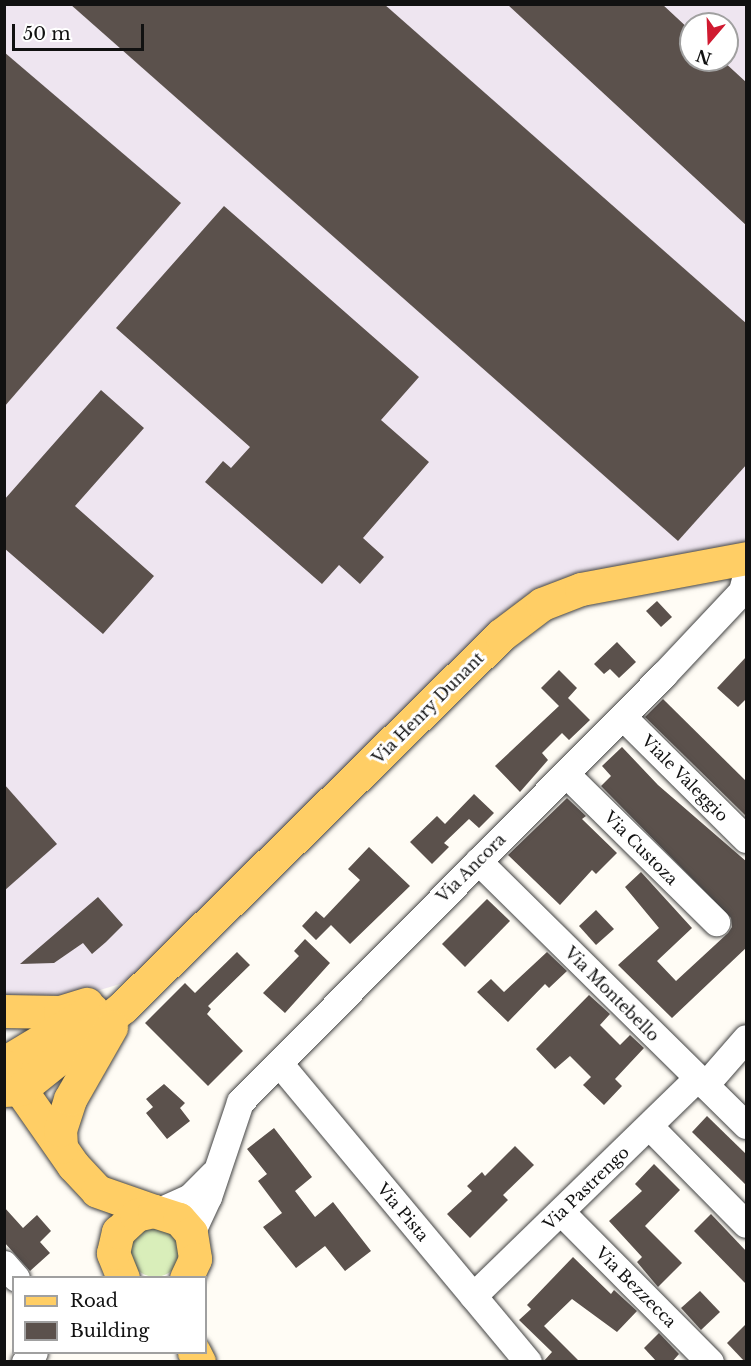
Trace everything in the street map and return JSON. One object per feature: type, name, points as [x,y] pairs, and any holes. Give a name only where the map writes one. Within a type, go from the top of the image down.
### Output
[{"type":"main road","name":"Via Henry Dunant","points":[[120,1001],[169,965],[501,634],[542,604],[582,589],[747,558]]},
{"type":"main road","points":[[4,1011],[60,1012],[120,1001]]},
{"type":"main road","points":[[8,1082],[120,1001]]},
{"type":"main road","points":[[61,1147],[60,1130],[70,1099],[120,1001]]},
{"type":"main road","points":[[8,1082],[97,1191],[179,1219],[191,1233]]},
{"type":"main road","points":[[8,1082],[73,1199],[105,1221],[115,1263]]},
{"type":"main road","name":"Via Ancora","points":[[115,1263],[136,1215],[156,1211]]},
{"type":"main road","name":"Via Ancora","points":[[187,1276],[195,1259],[191,1233]]},
{"type":"street","name":"Via Ancora","points":[[191,1233],[208,1197],[214,1173],[240,1101],[623,717],[722,614],[742,591],[747,575]]},
{"type":"street","name":"Viale Valeggio","points":[[623,717],[747,839]]},
{"type":"street","name":"Via Custoza","points":[[566,774],[716,922]]},
{"type":"street","name":"Via Montebello","points":[[477,861],[747,1125]]},
{"type":"street","name":"Via Pastrengo","points":[[473,1296],[747,1038]]},
{"type":"street","name":"Via Pista","points":[[279,1063],[528,1362]]},
{"type":"street","points":[[650,1127],[747,1224]]},
{"type":"street","name":"Via Ancora","points":[[156,1211],[190,1197],[214,1173]]},
{"type":"street","name":"Via Bezzecca","points":[[562,1213],[710,1362]]},
{"type":"street","points":[[4,1264],[14,1276]]},
{"type":"shaded area","points":[[4,5],[746,5],[746,548],[565,588],[165,957],[120,984],[70,999],[5,997]]},
{"type":"green space","points":[[155,1227],[169,1231],[176,1238],[179,1247],[176,1266],[169,1273],[160,1276],[141,1273],[134,1266],[130,1252],[134,1238],[141,1231]]},
{"type":"building","points":[[70,4],[384,4],[747,324],[747,464],[678,541]]},
{"type":"building","points":[[507,4],[662,4],[679,20],[679,72],[735,72],[747,83],[747,226]]},
{"type":"building","points":[[4,52],[181,203],[4,407]]},
{"type":"building","points":[[224,206],[419,377],[381,420],[429,462],[363,538],[384,557],[360,584],[339,565],[322,584],[205,482],[223,461],[231,468],[250,447],[116,328]]},
{"type":"building","points":[[101,390],[144,428],[75,506],[154,576],[103,634],[4,548],[4,500]]},
{"type":"building","points":[[657,601],[672,617],[661,627],[646,611]]},
{"type":"building","points":[[617,642],[636,662],[619,678],[610,669],[604,674],[594,664]]},
{"type":"building","points":[[747,656],[747,698],[738,707],[717,688]]},
{"type":"building","points":[[559,670],[577,688],[568,698],[590,720],[569,740],[562,733],[542,753],[548,760],[520,792],[495,766],[559,706],[541,688]]},
{"type":"building","points":[[663,699],[747,782],[747,817],[645,717]]},
{"type":"building","points":[[622,747],[658,785],[747,862],[747,947],[672,1018],[618,965],[659,928],[625,887],[641,872],[692,928],[657,961],[676,981],[728,933],[732,927],[731,918],[601,786],[611,776],[602,766]]},
{"type":"building","points":[[4,784],[57,844],[4,891]]},
{"type":"building","points":[[474,794],[494,813],[479,828],[469,819],[444,843],[449,847],[432,864],[410,842],[437,816],[445,824]]},
{"type":"building","points":[[567,798],[586,816],[582,819],[617,853],[596,874],[592,870],[560,905],[508,855]]},
{"type":"building","points":[[369,847],[410,886],[350,944],[331,925],[316,940],[302,926],[316,911],[324,918],[360,880],[348,869]]},
{"type":"building","points":[[98,897],[123,925],[106,942],[92,954],[83,943],[54,963],[20,964]]},
{"type":"building","points":[[487,899],[510,921],[465,967],[442,944]]},
{"type":"building","points":[[596,910],[614,929],[596,945],[579,926]]},
{"type":"building","points":[[305,939],[330,963],[285,1013],[263,993],[299,956],[294,951]]},
{"type":"building","points":[[237,952],[250,965],[208,1006],[211,1009],[207,1014],[243,1051],[208,1086],[145,1023],[185,983],[195,993]]},
{"type":"building","points":[[547,952],[567,971],[549,988],[545,984],[508,1022],[477,992],[491,979],[504,992]]},
{"type":"building","points":[[589,995],[610,1014],[600,1025],[620,1045],[630,1035],[644,1048],[615,1079],[622,1086],[604,1105],[583,1085],[591,1077],[570,1056],[555,1069],[536,1049]]},
{"type":"building","points":[[164,1084],[185,1103],[180,1108],[190,1121],[167,1139],[146,1113],[153,1107],[146,1099]]},
{"type":"building","points":[[707,1116],[747,1155],[747,1186],[692,1132]]},
{"type":"building","points":[[274,1128],[312,1177],[295,1191],[315,1217],[333,1202],[371,1251],[345,1271],[325,1246],[296,1268],[263,1227],[282,1213],[258,1181],[267,1174],[247,1149]]},
{"type":"building","points":[[515,1146],[534,1165],[503,1195],[508,1200],[470,1238],[447,1214],[472,1191],[467,1186],[482,1172],[485,1176]]},
{"type":"building","points":[[654,1164],[680,1190],[645,1226],[682,1263],[658,1287],[637,1262],[642,1257],[609,1221],[642,1191],[635,1184]]},
{"type":"building","points":[[4,1207],[23,1228],[37,1215],[51,1231],[40,1242],[50,1253],[30,1271],[4,1242]]},
{"type":"building","points":[[711,1214],[747,1252],[747,1285],[694,1231]]},
{"type":"building","points":[[573,1257],[611,1294],[614,1290],[637,1311],[617,1332],[572,1299],[544,1326],[580,1362],[543,1362],[552,1352],[519,1320],[531,1309],[527,1305]]},
{"type":"building","points":[[700,1291],[720,1312],[701,1330],[681,1308]]},
{"type":"building","points":[[747,1323],[747,1362],[745,1362],[727,1343]]},
{"type":"building","points":[[659,1333],[679,1354],[672,1362],[657,1362],[644,1348]]}]
